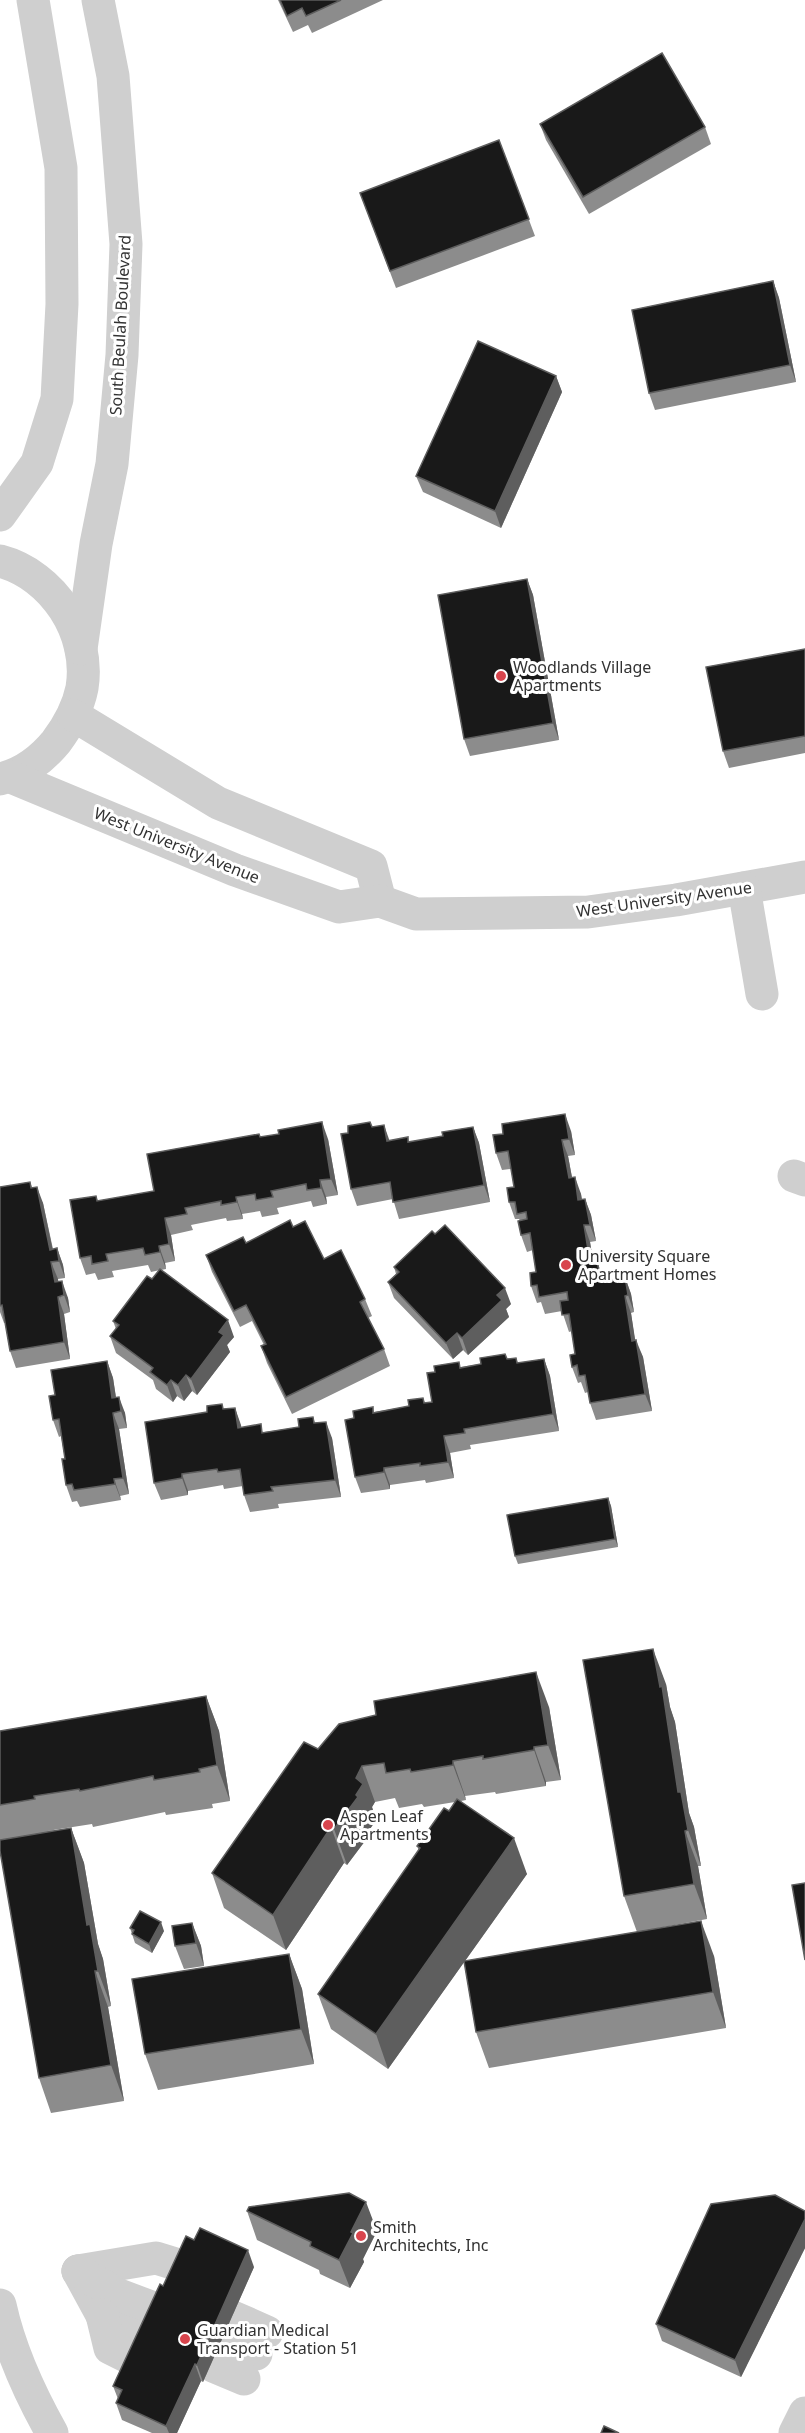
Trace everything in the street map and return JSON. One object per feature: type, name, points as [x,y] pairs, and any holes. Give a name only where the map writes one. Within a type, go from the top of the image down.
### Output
[{"type":"street","points":[[0,515],[37,463],[57,399],[62,304],[61,168],[33,0]]},
{"type":"street","name":"South Beulah Boulevard","points":[[81,649],[96,544],[112,464],[122,355],[126,244],[113,76],[98,0]]},
{"type":"street","points":[[0,561],[42,582],[67,612],[81,649],[82,688],[69,725],[45,756],[5,778]]},
{"type":"street","points":[[73,715],[218,803],[371,866],[380,900]]},
{"type":"street","name":"West University Avenue","points":[[5,778],[235,870],[339,908],[380,900],[416,914],[588,912],[805,877]]},
{"type":"street","points":[[744,888],[762,994]]},
{"type":"street","points":[[78,2271],[115,2265],[158,2312]]},
{"type":"street","points":[[78,2271],[119,2295],[158,2312]]},
{"type":"street","points":[[78,2271],[102,2315],[110,2348],[158,2312]]},
{"type":"street","points":[[0,2305],[13,2354],[29,2391],[52,2433]]},
{"type":"street","points":[[224,2341],[255,2355],[224,2341]]},
{"type":"street","points":[[795,2433],[805,2413]]},
{"type":"building","points":[[280,0],[341,0],[306,16],[302,8],[287,16]]},
{"type":"building","points":[[662,53],[705,127],[583,197],[540,124]]},
{"type":"building","points":[[499,140],[529,219],[390,271],[360,193]]},
{"type":"building","points":[[773,281],[790,365],[649,393],[632,310]]},
{"type":"building","points":[[478,341],[556,376],[495,511],[416,476]]},
{"type":"building","name":"Woodlands Village Apartments","points":[[527,579],[553,723],[464,739],[438,595]]},
{"type":"building","points":[[805,649],[805,736],[723,751],[706,667]]},
{"type":"building","name":"University Square Apartment Homes","points":[[565,1114],[569,1139],[562,1140],[569,1178],[575,1177],[578,1200],[585,1199],[590,1225],[584,1225],[590,1262],[597,1261],[601,1282],[625,1277],[628,1295],[625,1296],[632,1341],[636,1340],[645,1394],[590,1403],[585,1375],[579,1376],[577,1365],[572,1367],[570,1355],[575,1354],[569,1314],[562,1315],[560,1301],[568,1300],[567,1292],[539,1297],[537,1285],[531,1286],[530,1273],[536,1272],[530,1233],[521,1235],[518,1221],[527,1219],[526,1212],[517,1214],[515,1202],[509,1202],[507,1188],[514,1187],[508,1151],[496,1153],[493,1135],[503,1134],[502,1124]]},
{"type":"building","points":[[322,1122],[331,1179],[320,1180],[321,1188],[307,1190],[306,1184],[271,1191],[273,1197],[256,1200],[255,1194],[236,1197],[237,1202],[221,1205],[221,1201],[185,1208],[187,1214],[165,1218],[169,1244],[159,1246],[160,1252],[145,1255],[143,1248],[106,1254],[108,1261],[92,1264],[91,1256],[80,1258],[70,1200],[96,1196],[97,1201],[154,1191],[147,1154],[259,1134],[260,1137],[279,1134],[278,1130]]},
{"type":"building","points":[[370,1122],[372,1127],[384,1125],[387,1141],[408,1137],[408,1142],[443,1136],[442,1132],[473,1127],[484,1185],[393,1202],[390,1182],[351,1189],[341,1134],[348,1133],[348,1126]]},
{"type":"building","points":[[30,1182],[31,1188],[37,1187],[50,1250],[57,1248],[59,1261],[51,1262],[55,1282],[62,1281],[64,1295],[58,1297],[64,1342],[10,1351],[2,1305],[0,1306],[0,1187]]},
{"type":"building","points":[[290,1220],[293,1227],[305,1221],[324,1259],[341,1250],[365,1299],[360,1302],[384,1349],[286,1397],[261,1346],[266,1344],[246,1305],[234,1311],[206,1255],[243,1237],[246,1243]]},
{"type":"building","points":[[445,1225],[505,1288],[497,1295],[502,1300],[462,1338],[457,1333],[446,1343],[388,1282],[399,1272],[394,1267],[432,1231],[435,1234]]},
{"type":"building","points":[[160,1269],[228,1320],[219,1332],[224,1335],[191,1379],[186,1375],[178,1385],[171,1380],[167,1385],[150,1372],[153,1368],[110,1336],[119,1325],[113,1321],[147,1276],[152,1279]]},
{"type":"building","points":[[505,1354],[507,1359],[516,1358],[517,1363],[544,1359],[553,1414],[464,1429],[465,1433],[444,1436],[448,1462],[384,1468],[384,1472],[355,1477],[345,1420],[354,1418],[353,1411],[373,1407],[373,1413],[409,1406],[408,1400],[423,1398],[424,1403],[432,1402],[427,1373],[435,1372],[434,1366],[459,1362],[460,1368],[481,1364],[480,1358]]},
{"type":"building","points":[[107,1361],[112,1398],[119,1397],[121,1411],[113,1413],[123,1478],[114,1479],[115,1484],[74,1490],[72,1484],[66,1485],[59,1419],[53,1420],[49,1396],[55,1395],[51,1370]]},
{"type":"building","points":[[222,1404],[223,1409],[235,1408],[238,1428],[261,1424],[262,1433],[299,1427],[298,1419],[313,1417],[314,1423],[326,1422],[335,1480],[271,1487],[273,1491],[244,1495],[240,1469],[218,1472],[217,1469],[182,1474],[182,1478],[154,1483],[145,1422],[207,1412],[207,1406]]},
{"type":"building","points":[[608,1498],[615,1539],[515,1556],[507,1515]]},
{"type":"building","points":[[653,1649],[660,1687],[662,1686],[678,1792],[681,1792],[688,1830],[685,1831],[694,1884],[624,1896],[583,1660]]},
{"type":"building","points":[[536,1672],[548,1745],[534,1747],[534,1750],[483,1759],[483,1756],[453,1761],[453,1765],[411,1772],[410,1769],[386,1773],[384,1763],[362,1766],[356,1778],[363,1784],[356,1795],[358,1797],[334,1829],[331,1827],[273,1915],[212,1873],[304,1742],[318,1749],[339,1724],[376,1715],[374,1701]]},
{"type":"building","points":[[206,1696],[217,1765],[199,1769],[200,1772],[154,1780],[153,1776],[80,1791],[79,1789],[34,1796],[35,1799],[0,1805],[0,1731]]},
{"type":"building","points":[[457,1799],[514,1838],[376,2034],[318,1994],[420,1848],[417,1846],[444,1808],[449,1811]]},
{"type":"building","points":[[71,1828],[87,1925],[90,1924],[98,1971],[95,1971],[111,2065],[39,2078],[0,1840]]},
{"type":"building","points":[[805,1883],[805,1960],[792,1885]]},
{"type":"building","points":[[140,1911],[161,1922],[149,1944],[132,1934],[134,1930],[130,1928]]},
{"type":"building","points":[[701,1921],[713,1992],[476,2032],[464,1961]]},
{"type":"building","points":[[192,1923],[196,1943],[175,1946],[172,1926]]},
{"type":"building","points":[[289,1954],[301,2029],[145,2054],[132,1979]]},
{"type":"building","points":[[349,2193],[366,2202],[339,2260],[310,2246],[311,2242],[247,2211],[249,2207]]},
{"type":"building","points":[[775,2195],[805,2211],[805,2219],[735,2360],[656,2324],[711,2204]]},
{"type":"building","name":"Guardian Medical Transport - Station 51","points":[[200,2228],[248,2250],[197,2365],[195,2364],[166,2426],[116,2403],[122,2390],[113,2386],[160,2284],[163,2286],[186,2236],[194,2240]]},
{"type":"building","points":[[604,2426],[619,2433],[601,2433]]},
{"type":"place","name":"Woodlands Village Apartments","points":[[501,676]]},
{"type":"place","name":"University Square Apartment Homes","points":[[566,1265]]},
{"type":"place","name":"Aspen Leaf Apartments","points":[[328,1825]]},
{"type":"place","name":"Smith Architechts, Inc","points":[[361,2236]]},
{"type":"place","name":"Guardian Medical Transport - Station 51","points":[[185,2339]]}]
